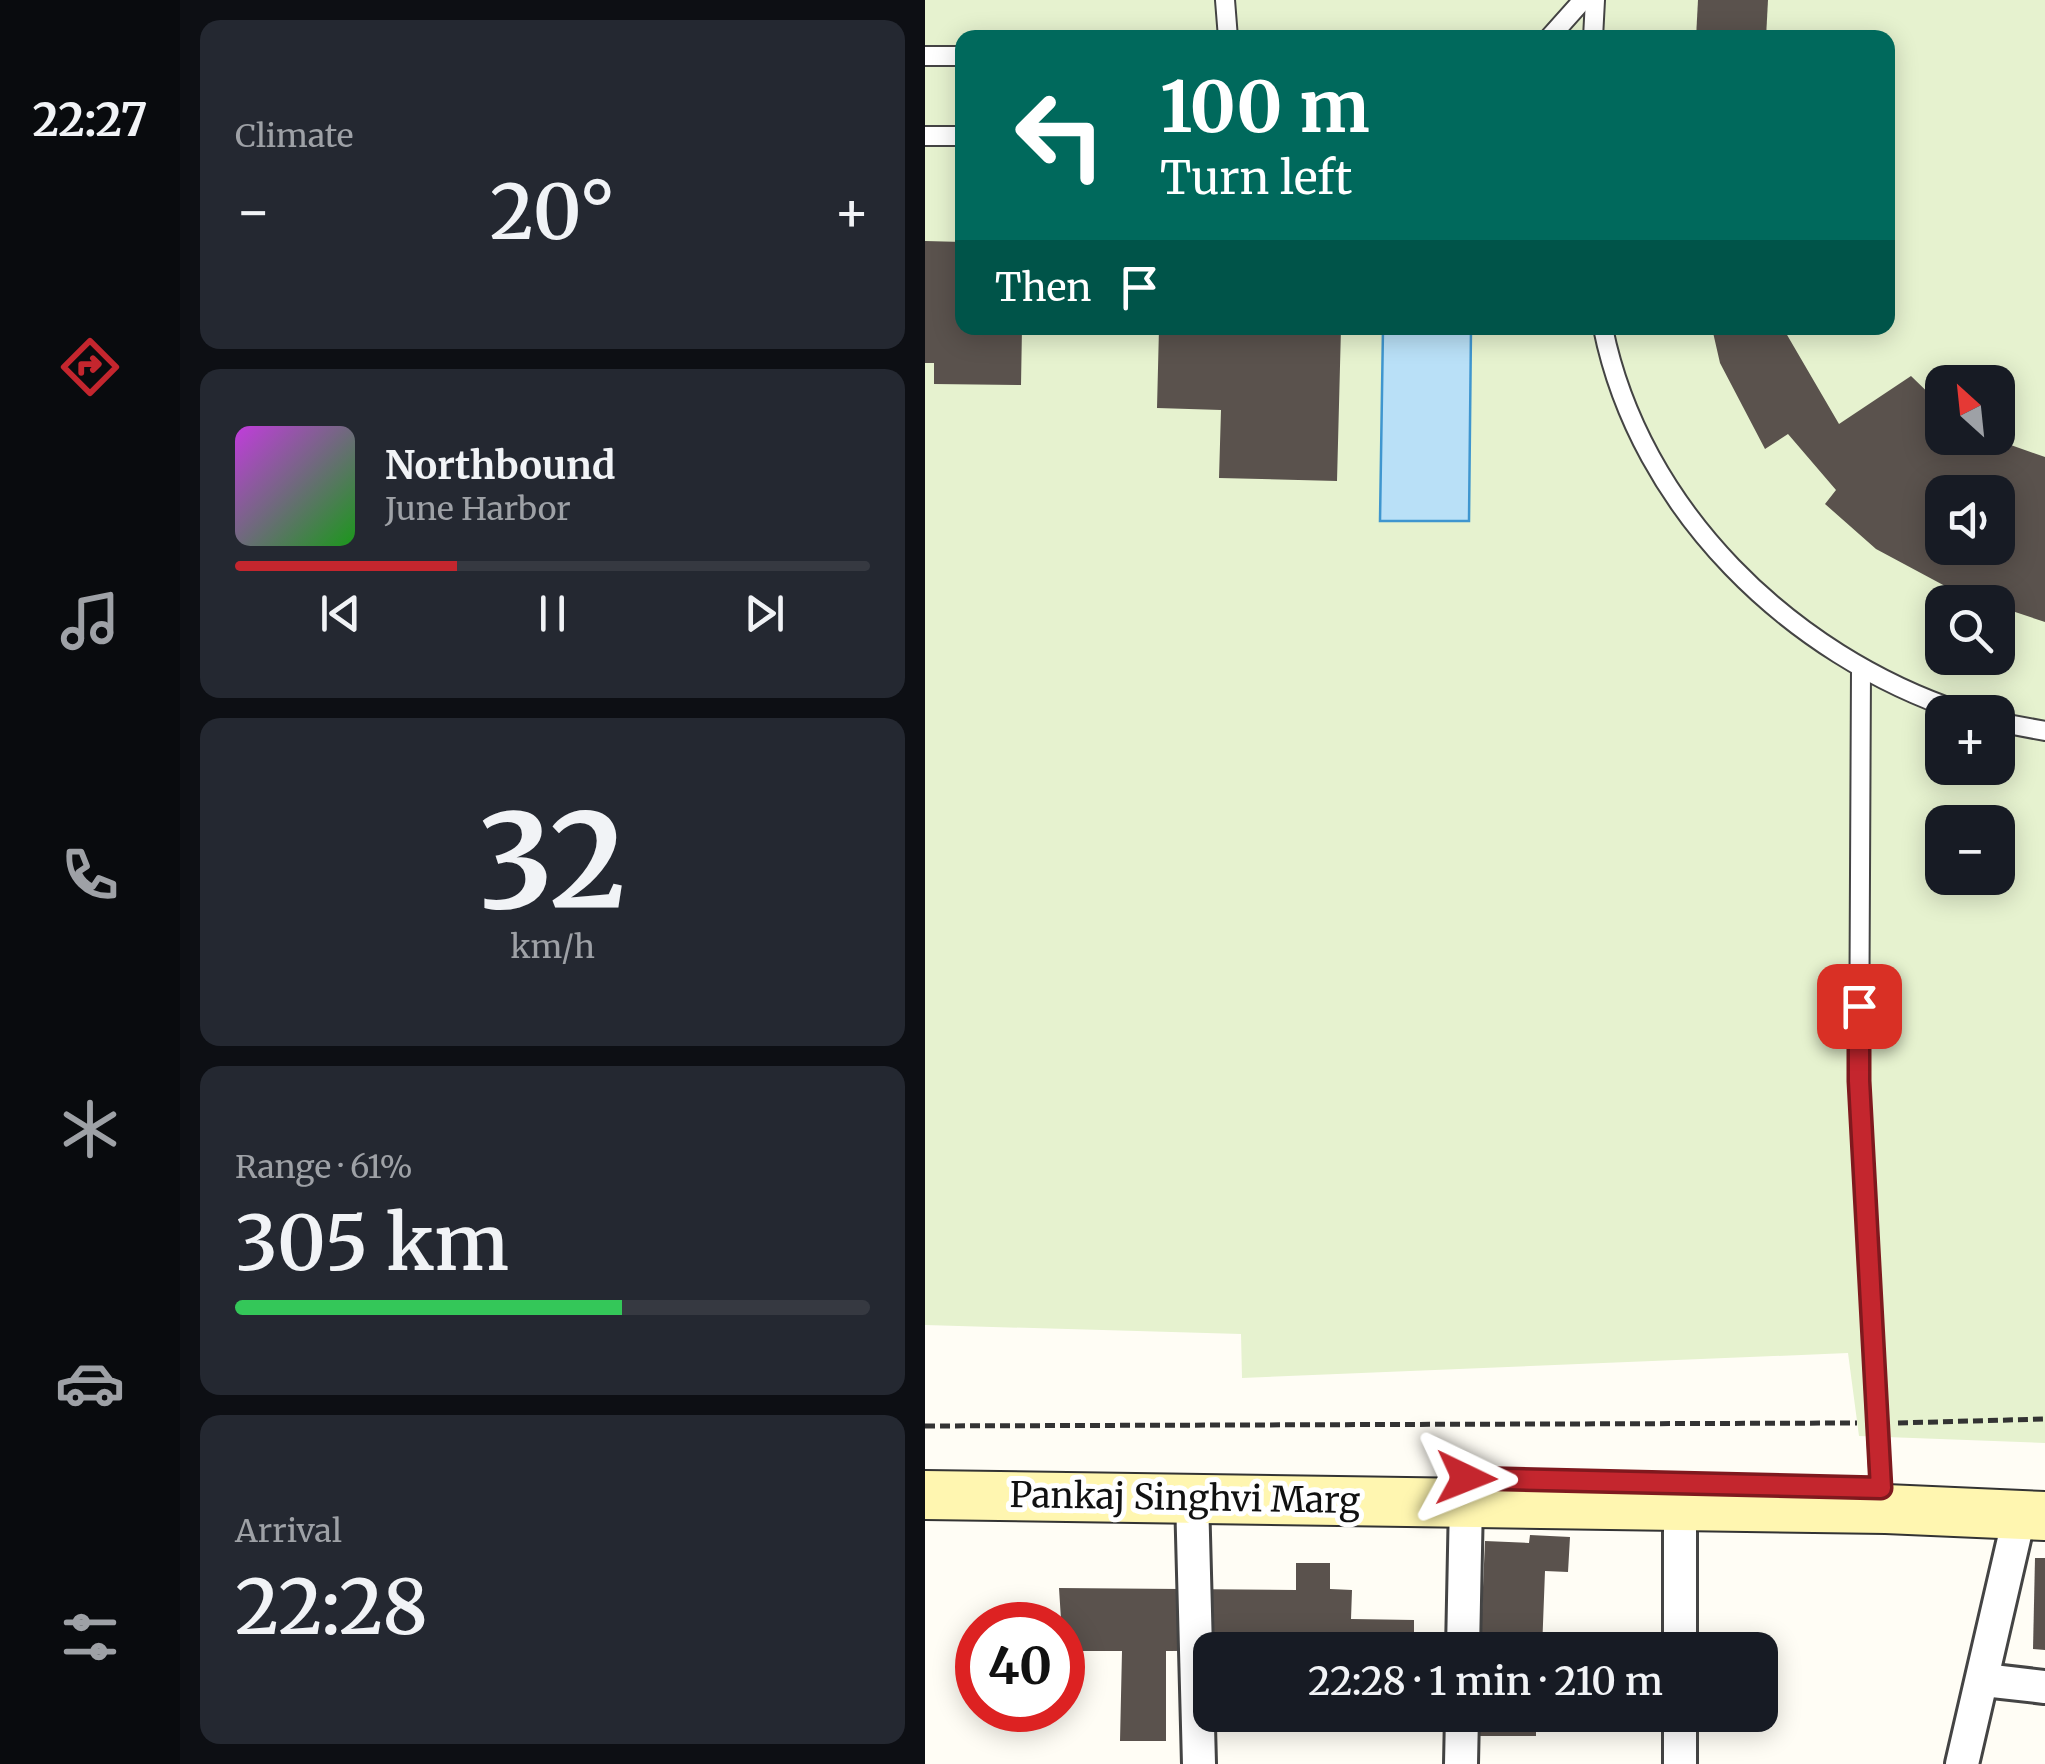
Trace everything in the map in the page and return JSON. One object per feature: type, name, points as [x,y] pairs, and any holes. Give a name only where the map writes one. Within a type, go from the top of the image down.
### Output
[{"type":"street","name":"Pankaj Singhvi Marg","points":[[925,1472],[1678,1497],[2033,1502]]},
{"type":"street","name":"Pankaj Singhvi Marg","points":[[1678,1497],[1881,1488],[2033,1502]]},
{"type":"street","name":"Pankaj Singhvi Marg","points":[[925,1495],[1193,1497],[1466,1489]]},
{"type":"street","points":[[1463,1632],[1466,1489]]},
{"type":"street","points":[[1193,1497],[1199,1764]]},
{"type":"street","points":[[1678,1497],[1680,1632]]},
{"type":"street","points":[[1962,1764],[2033,1502]]},
{"type":"street","points":[[1984,1680],[2045,1687]]},
{"type":"street","points":[[1461,1764],[1462,1732]]},
{"type":"street","points":[[1680,1732],[1681,1764]]},
{"type":"lane","points":[[1225,0],[1227,30]]},
{"type":"lane","points":[[1556,30],[1583,0]]},
{"type":"lane","points":[[1593,30],[1595,0]]},
{"type":"lane","points":[[925,56],[955,56]]},
{"type":"lane","points":[[925,136],[955,136]]},
{"type":"lane","points":[[1605,335],[1620,384],[1653,458],[1705,536],[1761,596],[1861,669],[1925,696]]},
{"type":"lane","points":[[1861,669],[1859,1081],[1881,1488]]},
{"type":"lane","points":[[2015,726],[2045,732]]},
{"type":"path","points":[[925,1426],[2045,1420]]},
{"type":"green space","points":[[925,0],[2045,0],[2045,1443],[1859,1436],[1848,1353],[1242,1378],[1241,1334],[925,1325]]},
{"type":"water","points":[[1383,335],[1471,335],[1469,521],[1380,521]]},
{"type":"building","points":[[1698,0],[1768,0],[1766,30],[1696,30]]},
{"type":"building","points":[[925,241],[955,242],[955,335],[1022,335],[1021,385],[934,384],[934,363],[925,363]]},
{"type":"building","points":[[1159,335],[1341,335],[1337,481],[1219,478],[1221,410],[1157,408]]},
{"type":"building","points":[[1714,335],[1787,335],[1839,424],[1911,376],[1925,390],[1925,455],[2015,455],[2015,446],[2045,457],[2045,622],[2015,612],[2015,585],[1943,585],[1876,549],[1825,504],[1836,490],[1788,434],[1765,449],[1720,363]]},
{"type":"building","points":[[1530,1535],[1570,1537],[1568,1572],[1545,1571],[1543,1632],[1481,1632],[1485,1541],[1529,1543]]},
{"type":"building","points":[[2035,1558],[2045,1558],[2045,1650],[2033,1649]]},
{"type":"building","points":[[1296,1563],[1330,1563],[1330,1589],[1352,1590],[1351,1619],[1414,1620],[1414,1632],[1193,1632],[1193,1651],[1166,1651],[1166,1741],[1120,1741],[1122,1651],[1085,1651],[1085,1602],[1060,1602],[1059,1588],[1296,1590]]},
{"type":"building","points":[[1471,1732],[1536,1732],[1536,1736],[1471,1736]]},
{"type":"route","points":[[1466,1478],[1881,1488],[1859,1081],[1859,1006]]}]
